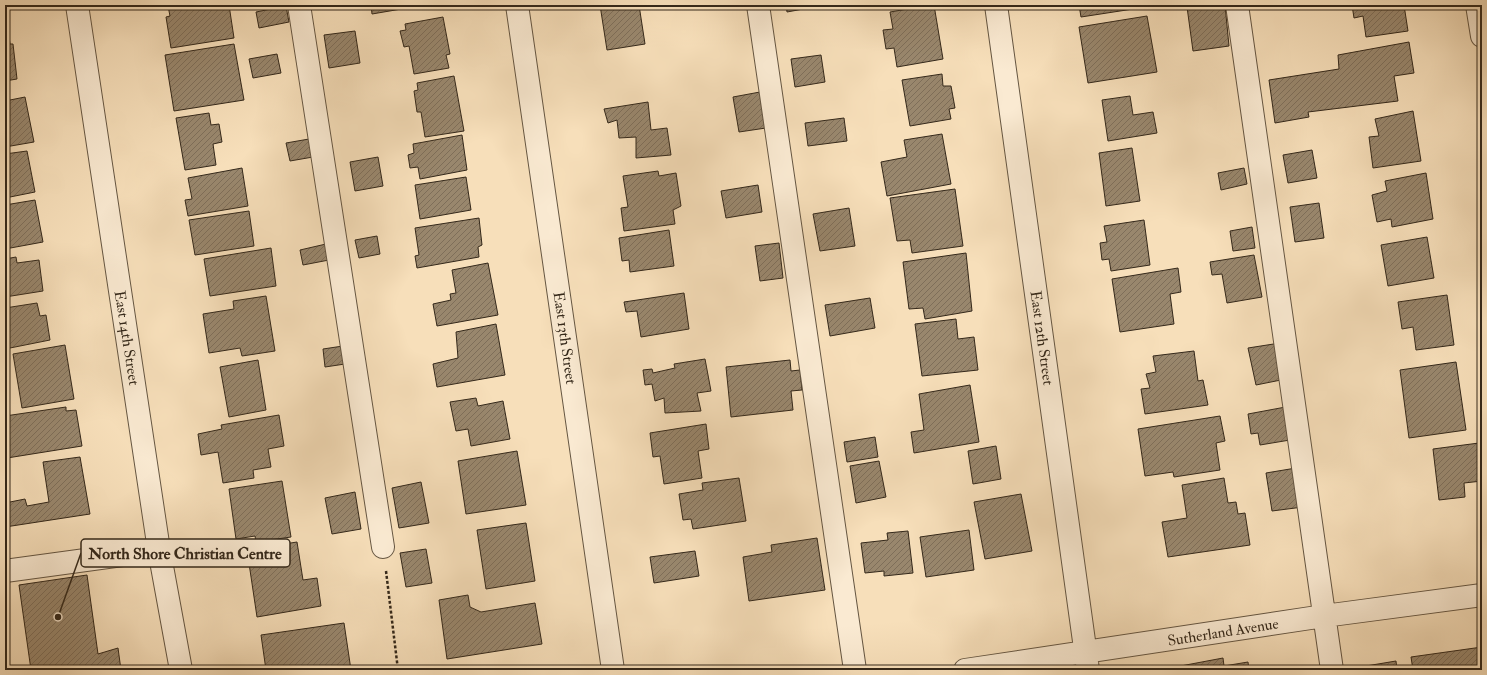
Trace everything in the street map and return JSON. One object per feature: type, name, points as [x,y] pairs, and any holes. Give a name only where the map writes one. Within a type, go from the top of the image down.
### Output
[{"type":"street","name":"East 14th Street","points":[[77,5],[159,550],[181,670]]},
{"type":"street","points":[[299,5],[383,547]]},
{"type":"street","name":"East 13th Street","points":[[517,5],[613,670]]},
{"type":"street","points":[[758,5],[855,670]]},
{"type":"street","name":"East 12th Street","points":[[996,5],[1087,661]]},
{"type":"street","points":[[1237,5],[1332,670]]},
{"type":"street","points":[[1478,5],[1482,36]]},
{"type":"street","points":[[5,571],[159,550]]},
{"type":"street","name":"Sutherland Avenue","points":[[965,670],[1087,661],[1324,616],[1482,594]]},
{"type":"path","points":[[383,547],[398,670]]},
{"type":"building","points":[[229,5],[234,38],[171,48],[166,17],[170,16],[168,6]]},
{"type":"building","points":[[371,5],[412,5],[413,7],[372,14]]},
{"type":"building","points":[[600,5],[639,5],[645,44],[607,50]]},
{"type":"building","points":[[786,5],[814,5],[814,7],[787,12]]},
{"type":"building","points":[[934,5],[943,59],[897,67],[894,48],[886,49],[883,30],[893,29],[890,12]]},
{"type":"building","points":[[1079,5],[1159,5],[1081,17]]},
{"type":"building","points":[[1225,5],[1229,46],[1193,51],[1187,7]]},
{"type":"building","points":[[1352,5],[1404,5],[1408,31],[1366,37],[1363,16],[1354,18]]},
{"type":"building","points":[[286,6],[289,22],[259,28],[256,12]]},
{"type":"building","points":[[5,8],[10,44],[13,44],[17,79],[5,81]]},
{"type":"building","points":[[1147,16],[1157,72],[1088,83],[1079,27]]},
{"type":"building","points":[[443,17],[450,54],[446,55],[449,68],[414,74],[409,46],[404,47],[400,31],[406,30],[405,24]]},
{"type":"building","points":[[355,31],[360,63],[329,68],[324,35]]},
{"type":"building","points":[[1409,42],[1414,73],[1394,76],[1398,101],[1308,112],[1309,117],[1275,123],[1269,80],[1339,69],[1338,55]]},
{"type":"building","points":[[234,44],[244,100],[174,111],[165,55]]},
{"type":"building","points":[[277,54],[281,73],[253,78],[249,59]]},
{"type":"building","points":[[821,55],[825,82],[795,87],[791,59]]},
{"type":"building","points":[[942,74],[943,86],[951,86],[955,108],[949,109],[951,119],[910,126],[902,80]]},
{"type":"building","points":[[454,76],[464,131],[425,137],[421,112],[417,112],[414,91],[418,90],[417,83]]},
{"type":"building","points":[[760,92],[766,128],[739,132],[733,97]]},
{"type":"building","points":[[1130,96],[1133,115],[1153,112],[1157,133],[1108,141],[1102,100]]},
{"type":"building","points":[[25,97],[34,142],[5,147],[5,101]]},
{"type":"building","points":[[648,102],[651,130],[667,128],[671,155],[636,158],[636,137],[619,138],[617,120],[608,123],[604,109]]},
{"type":"building","points":[[1413,111],[1421,161],[1373,168],[1369,137],[1379,136],[1375,119]]},
{"type":"building","points":[[209,113],[211,125],[219,124],[222,142],[213,144],[216,165],[185,170],[176,118]]},
{"type":"building","points":[[844,118],[847,141],[808,146],[805,123]]},
{"type":"building","points":[[942,134],[951,184],[887,196],[881,162],[907,157],[904,140]]},
{"type":"building","points":[[462,135],[467,170],[420,179],[418,167],[410,168],[408,155],[414,153],[413,144]]},
{"type":"building","points":[[309,139],[313,157],[290,161],[286,143]]},
{"type":"building","points":[[1132,148],[1140,201],[1106,206],[1099,153]]},
{"type":"building","points":[[1312,150],[1317,178],[1288,183],[1283,155]]},
{"type":"building","points":[[27,151],[35,192],[5,198],[5,154]]},
{"type":"building","points":[[378,157],[383,186],[355,191],[350,162]]},
{"type":"building","points":[[242,168],[248,206],[188,216],[185,200],[192,199],[188,178]]},
{"type":"building","points":[[1244,168],[1247,184],[1221,190],[1218,173]]},
{"type":"building","points":[[658,171],[659,176],[676,173],[681,206],[673,210],[675,224],[624,231],[621,208],[628,207],[623,176]]},
{"type":"building","points":[[1426,173],[1433,219],[1392,227],[1391,219],[1377,222],[1372,195],[1387,191],[1385,181]]},
{"type":"building","points":[[466,177],[471,210],[420,219],[415,185]]},
{"type":"building","points":[[758,185],[762,212],[726,218],[721,191]]},
{"type":"building","points":[[955,189],[963,246],[912,253],[910,240],[897,241],[890,198]]},
{"type":"building","points":[[35,200],[43,242],[5,249],[5,205]]},
{"type":"building","points":[[1319,203],[1324,238],[1295,242],[1290,207]]},
{"type":"building","points":[[849,208],[855,246],[820,251],[813,214]]},
{"type":"building","points":[[249,211],[254,246],[195,255],[189,220]]},
{"type":"building","points":[[479,218],[482,245],[478,247],[479,257],[417,268],[415,256],[419,255],[415,228]]},
{"type":"building","points":[[1144,220],[1150,265],[1111,271],[1109,259],[1102,260],[1100,243],[1107,242],[1104,226]]},
{"type":"building","points":[[1252,227],[1255,248],[1233,251],[1230,231]]},
{"type":"building","points":[[669,230],[674,266],[630,272],[629,260],[622,261],[619,238]]},
{"type":"building","points":[[377,236],[380,254],[359,258],[355,240]]},
{"type":"building","points":[[1427,237],[1434,278],[1388,286],[1381,245]]},
{"type":"building","points":[[779,243],[783,278],[760,281],[755,246]]},
{"type":"building","points":[[326,244],[329,260],[303,265],[300,250]]},
{"type":"building","points":[[271,248],[276,286],[210,296],[204,259]]},
{"type":"building","points":[[966,253],[972,311],[925,319],[923,308],[909,309],[903,262]]},
{"type":"building","points":[[1254,255],[1262,297],[1227,303],[1222,274],[1212,275],[1210,262]]},
{"type":"building","points":[[16,257],[17,263],[39,260],[43,291],[5,297],[5,259]]},
{"type":"building","points":[[488,263],[498,315],[437,326],[433,304],[451,300],[450,294],[456,293],[452,270]]},
{"type":"building","points":[[1178,268],[1181,292],[1170,294],[1174,324],[1120,332],[1112,279]]},
{"type":"building","points":[[684,293],[689,329],[641,337],[637,311],[626,312],[624,302]]},
{"type":"building","points":[[1447,295],[1454,345],[1416,350],[1413,327],[1402,329],[1398,302]]},
{"type":"building","points":[[266,296],[275,351],[242,356],[240,348],[209,353],[203,314],[234,309],[233,301]]},
{"type":"building","points":[[870,298],[875,328],[830,336],[825,305]]},
{"type":"building","points":[[37,303],[40,316],[46,315],[50,340],[5,349],[5,308]]},
{"type":"building","points":[[956,319],[958,339],[974,337],[978,370],[922,376],[915,324]]},
{"type":"building","points":[[496,324],[505,375],[437,387],[433,364],[458,358],[456,332]]},
{"type":"building","points":[[1280,343],[1286,379],[1256,385],[1248,348]]},
{"type":"building","points":[[65,345],[74,399],[22,408],[13,354]]},
{"type":"building","points":[[343,346],[345,364],[325,367],[323,349]]},
{"type":"building","points":[[1194,351],[1198,381],[1203,380],[1208,405],[1145,414],[1141,389],[1150,388],[1146,374],[1156,372],[1153,356]]},
{"type":"building","points":[[705,359],[711,391],[697,393],[701,411],[665,413],[664,398],[655,401],[652,384],[645,385],[643,370],[652,369],[653,373],[675,368],[674,364]]},
{"type":"building","points":[[258,360],[266,410],[229,417],[220,367]]},
{"type":"building","points":[[790,360],[791,371],[800,370],[802,390],[791,391],[793,410],[731,417],[726,367]]},
{"type":"building","points":[[1456,362],[1466,430],[1409,438],[1400,370]]},
{"type":"building","points":[[970,385],[979,442],[914,453],[911,432],[924,430],[919,394]]},
{"type":"building","points":[[476,398],[478,406],[503,401],[510,439],[471,446],[468,429],[456,431],[450,402]]},
{"type":"building","points":[[1291,406],[1296,439],[1260,445],[1258,433],[1251,434],[1248,414]]},
{"type":"building","points":[[66,407],[66,411],[76,410],[82,446],[7,458],[5,447],[5,416]]},
{"type":"building","points":[[279,415],[284,446],[268,449],[271,467],[253,470],[254,478],[223,483],[218,452],[201,455],[198,434],[222,429],[221,425]]},
{"type":"building","points":[[1220,416],[1225,441],[1216,443],[1220,470],[1174,477],[1173,472],[1145,476],[1138,429]]},
{"type":"building","points":[[706,424],[709,449],[698,451],[702,478],[664,484],[660,456],[653,457],[650,433]]},
{"type":"building","points":[[875,437],[878,457],[847,462],[844,442]]},
{"type":"building","points":[[1479,443],[1482,465],[1482,481],[1464,483],[1465,497],[1439,500],[1433,449]]},
{"type":"building","points":[[996,446],[1001,479],[973,484],[968,451]]},
{"type":"building","points":[[517,451],[526,505],[466,514],[458,461]]},
{"type":"building","points":[[80,457],[90,514],[5,527],[5,503],[25,499],[27,506],[49,502],[43,462]]},
{"type":"building","points":[[879,461],[886,497],[856,503],[850,466]]},
{"type":"building","points":[[1296,468],[1303,507],[1272,511],[1266,473]]},
{"type":"building","points":[[739,478],[746,521],[693,529],[691,519],[683,520],[679,494],[703,490],[702,483]]},
{"type":"building","points":[[1224,478],[1228,503],[1236,502],[1238,514],[1245,513],[1250,545],[1168,557],[1162,522],[1187,518],[1182,485]]},
{"type":"building","points":[[282,481],[291,537],[256,542],[255,536],[236,539],[229,489]]},
{"type":"building","points":[[421,482],[429,523],[399,528],[392,488]]},
{"type":"building","points":[[355,492],[361,529],[332,534],[325,498]]},
{"type":"building","points":[[1021,494],[1032,551],[985,559],[974,502]]},
{"type":"building","points":[[526,523],[535,581],[486,589],[477,530]]},
{"type":"building","points":[[969,530],[974,570],[926,577],[920,537]]},
{"type":"building","points":[[908,531],[913,573],[884,576],[884,571],[865,573],[861,543],[888,540],[887,533]]},
{"type":"building","points":[[817,538],[825,590],[749,601],[743,557],[772,552],[771,545]]},
{"type":"building","points":[[297,542],[303,580],[317,578],[321,606],[257,617],[247,550]]},
{"type":"building","points":[[426,549],[432,583],[406,587],[400,553]]},
{"type":"building","points":[[695,551],[699,576],[654,583],[650,557]]},
{"type":"building","points":[[87,575],[98,654],[118,648],[121,670],[31,670],[19,585]]},
{"type":"building","points":[[468,595],[470,607],[481,612],[535,603],[542,644],[447,659],[439,600]]},
{"type":"building","points":[[344,623],[351,670],[266,670],[261,635]]},
{"type":"building","points":[[5,642],[9,670],[5,670]]},
{"type":"building","points":[[1482,647],[1482,670],[1413,670],[1411,657]]},
{"type":"building","points":[[1223,658],[1224,666],[1248,662],[1249,670],[1171,670],[1170,668]]},
{"type":"building","points":[[1396,661],[1397,670],[1348,669]]},
{"type":"place","name":"North Shore Christian Centre","points":[[58,617]]}]
